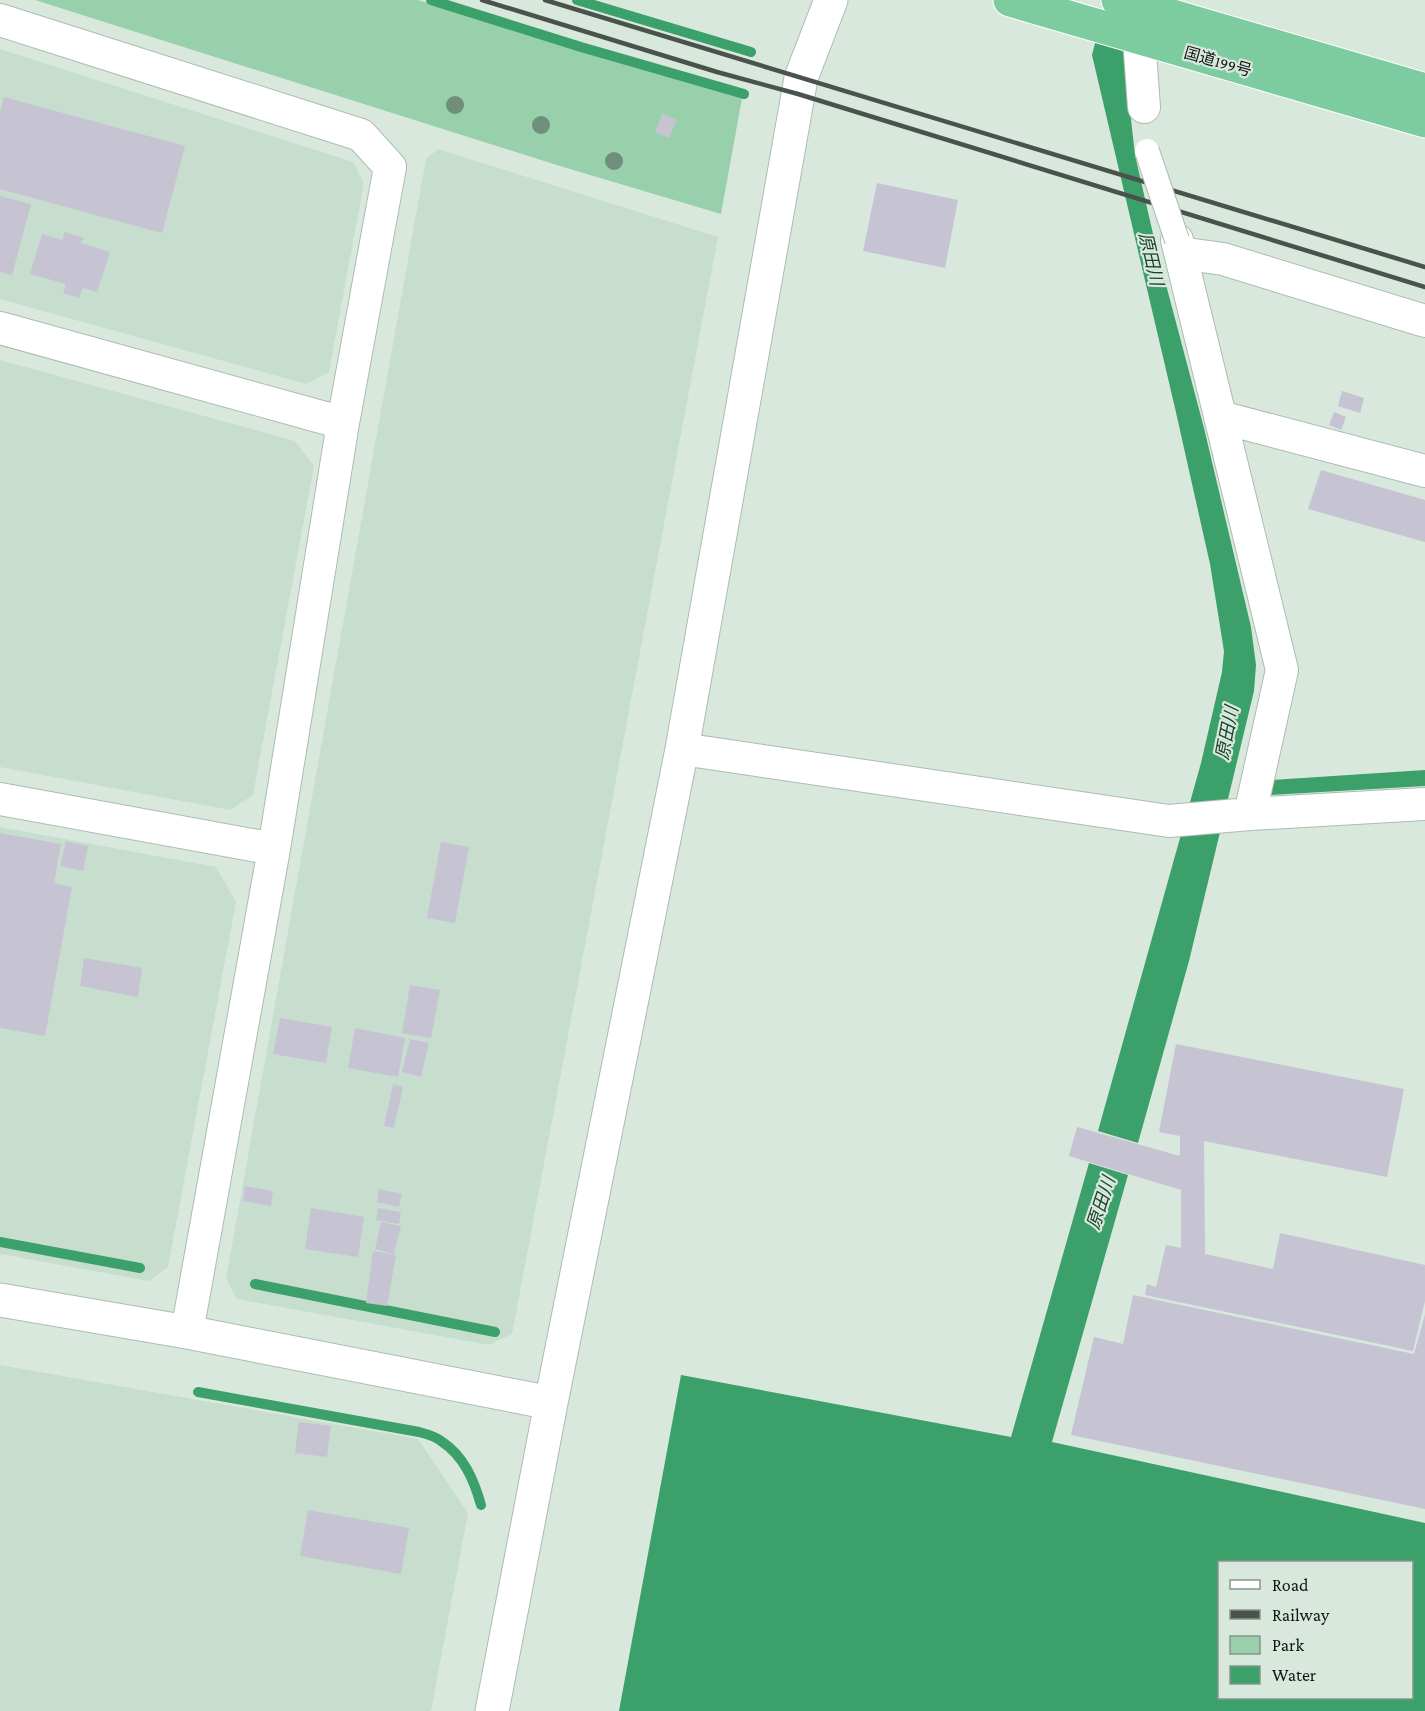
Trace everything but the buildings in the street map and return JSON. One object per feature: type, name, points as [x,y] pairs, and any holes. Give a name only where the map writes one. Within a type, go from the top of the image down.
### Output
[{"type":"highway","name":"国道199号","points":[[1010,0],[1133,11],[1425,90]]},
{"type":"highway","name":"国道199号","points":[[1133,11],[1425,121]]},
{"type":"street","points":[[492,1711],[682,749],[801,78],[831,0]]},
{"type":"street","points":[[1133,11],[1144,107]]},
{"type":"street","points":[[0,20],[361,135],[390,167],[344,423],[274,849],[187,1332]]},
{"type":"street","points":[[1147,151],[1179,247],[1282,670],[1250,814]]},
{"type":"street","points":[[1179,247],[1425,321]]},
{"type":"street","points":[[0,328],[344,423]]},
{"type":"street","points":[[1220,417],[1425,471]]},
{"type":"street","points":[[682,749],[1168,821],[1425,804]]},
{"type":"street","points":[[0,799],[274,849]]},
{"type":"street","points":[[0,1300],[187,1332],[551,1403]]},
{"type":"shaded area","points":[[0,49],[353,162],[364,183],[329,372],[306,384],[0,299]]},
{"type":"shaded area","points":[[438,149],[718,237],[512,1334],[489,1345],[237,1299],[226,1279],[426,159]]},
{"type":"shaded area","points":[[0,360],[295,441],[314,466],[253,795],[230,810],[0,767]]},
{"type":"shaded area","points":[[0,827],[216,867],[236,902],[168,1267],[149,1281],[0,1254]]},
{"type":"shaded area","points":[[0,1365],[418,1439],[468,1513],[431,1711],[0,1711]]},
{"type":"green space","points":[[35,0],[418,0],[742,98],[721,214],[560,166]]},
{"type":"water","name":"原田川","points":[[1106,0],[1130,0],[1125,66],[1135,155],[1156,247],[1204,428],[1251,627],[1256,665],[1254,691],[1189,961],[1138,1143],[1098,1131],[1201,763],[1222,672],[1224,651],[1210,564],[1092,55]]},
{"type":"water","points":[[1425,770],[1425,786],[1269,795],[1272,780]]},
{"type":"water","name":"原田川","points":[[1089,1163],[1128,1175],[1052,1442],[1425,1523],[1425,1711],[619,1711],[681,1375],[1011,1437]]},
{"type":"waterway","points":[[431,0],[581,47],[744,94]]},
{"type":"waterway","points":[[577,0],[751,52]]},
{"type":"waterway","points":[[0,1242],[140,1268]]},
{"type":"waterway","points":[[255,1284],[495,1332]]},
{"type":"waterway","points":[[198,1392],[433,1436],[449,1447],[462,1461],[481,1505]]},
{"type":"railway","points":[[482,0],[717,72],[798,94],[1425,287]]},
{"type":"railway","points":[[545,0],[1425,267]]}]
